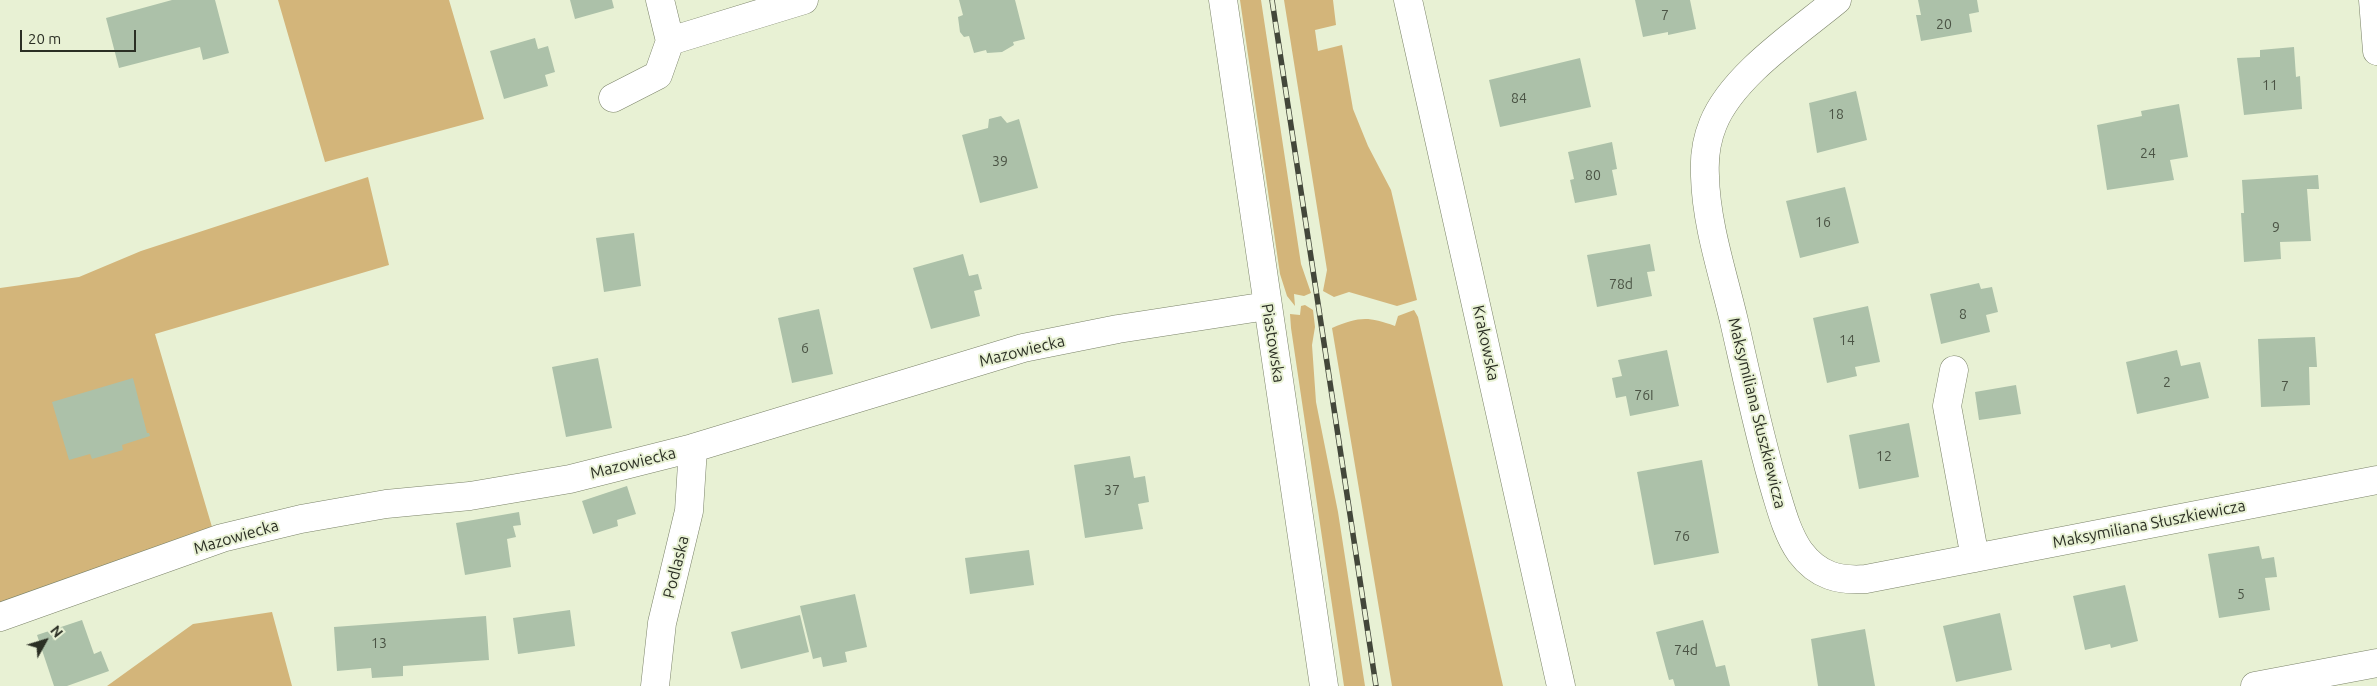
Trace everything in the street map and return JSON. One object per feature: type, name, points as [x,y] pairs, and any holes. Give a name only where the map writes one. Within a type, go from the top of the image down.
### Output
[{"type":"street","points":[[614,98],[658,75],[670,41],[660,0]]},
{"type":"street","points":[[670,41],[804,0]]},
{"type":"street","name":"Piastowska","points":[[1222,0],[1324,686]]},
{"type":"street","name":"Krakowska","points":[[1408,0],[1561,686]]},
{"type":"street","name":"Maksymiliana Słuszkiewicza","points":[[1837,0],[1753,70],[1729,95],[1712,124],[1706,150],[1705,177],[1711,221],[1766,461],[1786,525],[1800,552],[1821,572],[1844,580],[1866,580],[2377,480]]},
{"type":"street","points":[[2373,0],[2377,51]]},
{"type":"street","name":"Mazowiecka","points":[[0,617],[231,536],[301,519],[386,504],[470,496],[570,479],[693,448],[1023,348],[1118,329],[1267,306]]},
{"type":"street","points":[[1954,370],[1947,406],[1975,558]]},
{"type":"street","name":"Podlaska","points":[[655,686],[662,623],[689,511],[693,448]]},
{"type":"street","points":[[2255,686],[2377,663]]},
{"type":"shaded area","points":[[278,0],[449,0],[484,119],[325,162]]},
{"type":"shaded area","points":[[1240,0],[1261,0],[1301,264],[1311,293],[1304,296],[1294,294],[1295,306],[1287,296],[1280,274]]},
{"type":"shaded area","points":[[1284,0],[1333,0],[1336,25],[1315,30],[1318,51],[1342,45],[1353,109],[1368,146],[1391,190],[1417,300],[1397,306],[1349,292],[1334,297],[1323,291],[1327,270]]},
{"type":"shaded area","points":[[368,177],[389,265],[155,334],[212,527],[0,605],[0,288],[79,277],[141,251]]},
{"type":"shaded area","points":[[1305,305],[1313,310],[1315,327],[1312,345],[1316,402],[1338,512],[1365,686],[1344,686],[1291,328],[1290,314],[1300,315],[1301,306]]},
{"type":"shaded area","points":[[1414,310],[1418,317],[1503,686],[1392,686],[1332,328],[1363,319],[1395,326],[1398,316]]},
{"type":"shaded area","points":[[272,612],[292,686],[107,686],[193,624]]},
{"type":"building","points":[[172,0],[215,0],[229,53],[203,60],[200,47],[119,68],[106,18]]},
{"type":"building","points":[[570,0],[612,0],[614,8],[575,19]]},
{"type":"building","points":[[959,0],[1015,0],[1025,39],[1013,42],[1014,45],[1002,52],[987,53],[986,50],[974,53],[969,36],[964,37],[960,32],[958,17],[963,15]]},
{"type":"building","points":[[1635,0],[1690,0],[1696,29],[1668,35],[1668,32],[1643,37]]},
{"type":"building","points":[[1918,0],[1977,0],[1979,12],[1969,14],[1972,32],[1921,41],[1916,15],[1921,15]]},
{"type":"building","points":[[535,38],[538,49],[548,46],[555,72],[545,75],[548,86],[504,99],[490,51]]},
{"type":"building","points":[[2294,47],[2296,77],[2300,76],[2302,109],[2244,115],[2237,58],[2260,57],[2260,50]]},
{"type":"building","points":[[1580,58],[1591,107],[1500,127],[1489,80]]},
{"type":"building","points":[[1856,91],[1867,140],[1817,153],[1809,103]]},
{"type":"building","points":[[2179,104],[2188,157],[2170,160],[2174,180],[2107,190],[2097,125],[2142,116],[2141,111]]},
{"type":"building","points":[[1001,116],[1007,123],[1019,119],[1038,188],[980,203],[962,135],[988,128],[989,119]]},
{"type":"building","points":[[1612,142],[1617,169],[1612,170],[1617,195],[1575,203],[1570,180],[1574,179],[1568,152]]},
{"type":"building","points":[[2318,175],[2319,189],[2307,189],[2311,241],[2280,242],[2281,259],[2244,262],[2241,213],[2244,213],[2242,180]]},
{"type":"building","points":[[1845,187],[1859,243],[1800,258],[1786,201]]},
{"type":"building","points":[[634,233],[641,286],[604,292],[596,238]]},
{"type":"building","points":[[1650,244],[1655,271],[1647,272],[1652,296],[1597,307],[1587,255]]},
{"type":"building","points":[[963,254],[969,276],[978,274],[982,289],[974,291],[980,316],[931,329],[913,268]]},
{"type":"building","points":[[1979,283],[1981,289],[1992,287],[1998,312],[1986,315],[1990,332],[1941,344],[1930,294]]},
{"type":"building","points":[[1868,306],[1880,362],[1855,367],[1857,376],[1827,383],[1813,318]]},
{"type":"building","points":[[819,309],[833,374],[792,383],[778,318]]},
{"type":"building","points":[[2315,337],[2317,367],[2309,367],[2310,405],[2261,407],[2258,339]]},
{"type":"building","points":[[1667,350],[1679,406],[1630,416],[1626,396],[1616,398],[1612,378],[1622,376],[1618,360]]},
{"type":"building","points":[[2177,350],[2181,366],[2200,362],[2209,398],[2137,414],[2126,362]]},
{"type":"building","points":[[598,358],[612,428],[566,437],[552,367]]},
{"type":"building","points":[[133,378],[147,433],[150,436],[122,445],[123,450],[92,459],[90,454],[69,460],[52,402]]},
{"type":"building","points":[[2016,385],[2021,414],[1979,420],[1975,392]]},
{"type":"building","points":[[1909,423],[1919,477],[1859,489],[1849,435]]},
{"type":"building","points":[[1130,456],[1134,478],[1145,476],[1149,502],[1138,504],[1143,529],[1085,538],[1074,465]]},
{"type":"building","points":[[1702,460],[1719,553],[1654,565],[1637,472]]},
{"type":"building","points":[[627,486],[636,514],[617,520],[618,526],[593,534],[582,501]]},
{"type":"building","points":[[519,512],[521,525],[513,526],[516,537],[507,539],[511,567],[465,575],[456,523]]},
{"type":"building","points":[[2259,546],[2262,559],[2274,557],[2277,577],[2265,578],[2270,610],[2219,618],[2208,554]]},
{"type":"building","points":[[1029,550],[1034,585],[970,594],[965,558]]},
{"type":"building","points":[[2125,585],[2138,641],[2111,648],[2110,644],[2085,650],[2073,596]]},
{"type":"building","points":[[855,594],[867,647],[845,652],[847,662],[823,667],[821,657],[813,659],[800,606]]},
{"type":"building","points":[[570,610],[575,646],[518,654],[513,618]]},
{"type":"building","points":[[2000,613],[2012,670],[1956,682],[1943,626]]},
{"type":"building","points":[[800,615],[809,652],[741,669],[731,632]]},
{"type":"building","points":[[486,616],[489,660],[403,666],[403,676],[372,678],[371,668],[337,671],[334,627]]},
{"type":"building","points":[[82,620],[94,654],[101,651],[109,671],[67,686],[54,686],[37,635]]},
{"type":"building","points":[[1703,620],[1716,667],[1725,665],[1730,686],[1675,686],[1673,679],[1669,680],[1656,632]]},
{"type":"building","points":[[1865,629],[1875,686],[1818,686],[1811,639]]},
{"type":"railway","points":[[1272,0],[1376,686]]}]
